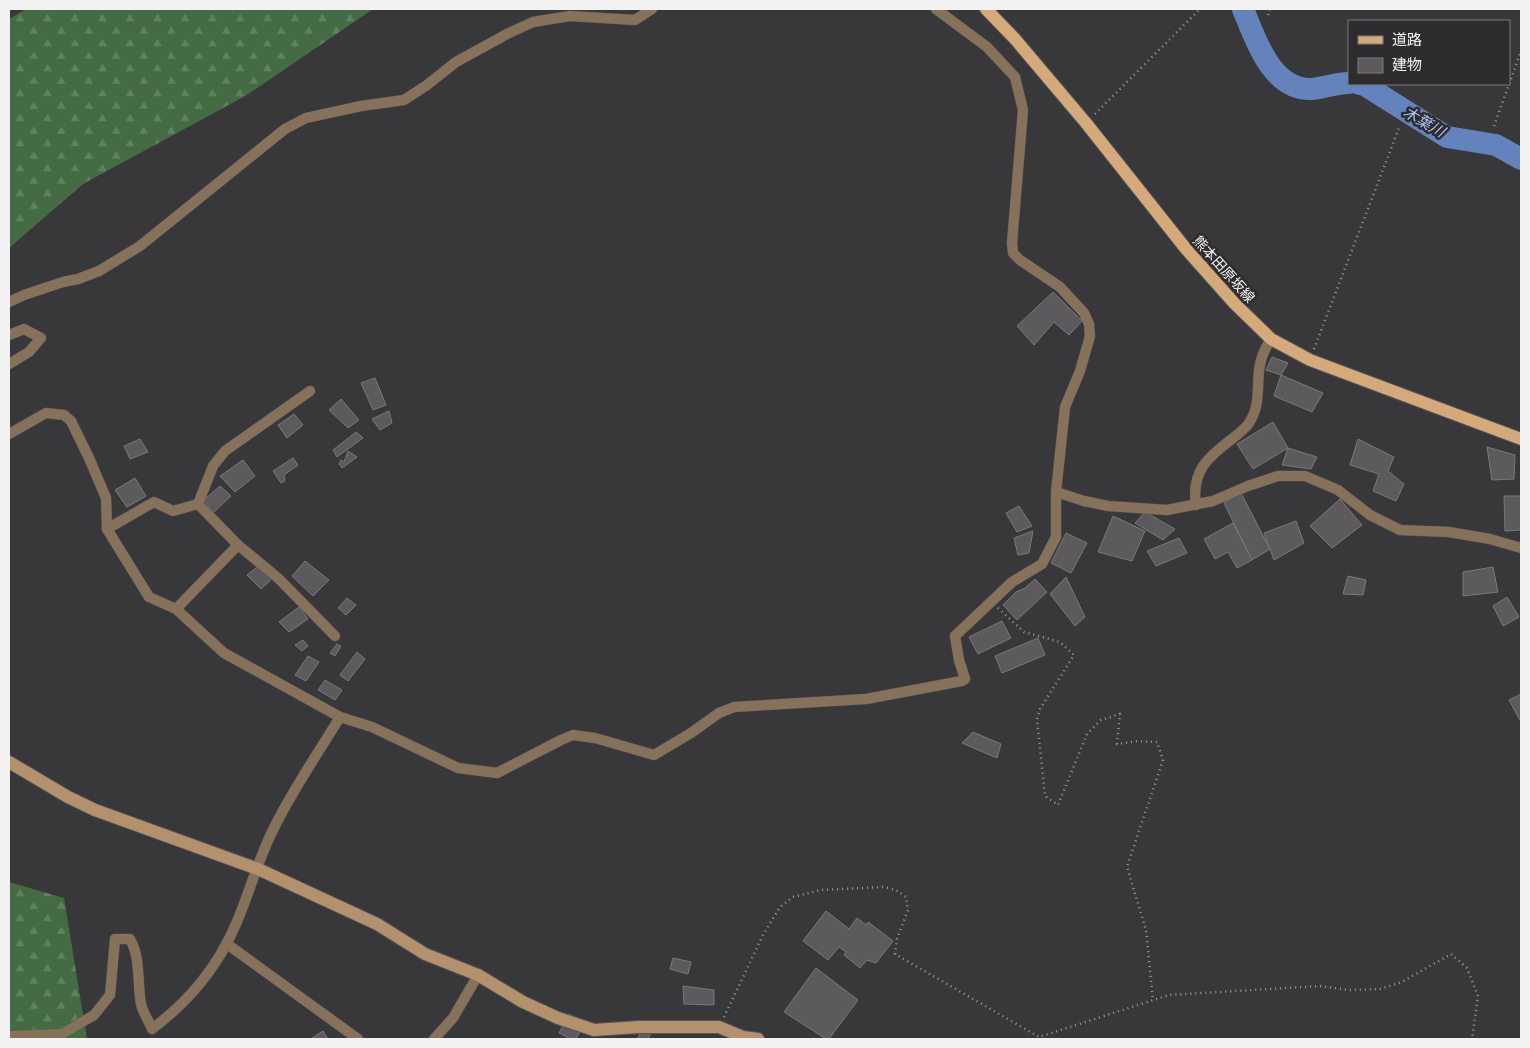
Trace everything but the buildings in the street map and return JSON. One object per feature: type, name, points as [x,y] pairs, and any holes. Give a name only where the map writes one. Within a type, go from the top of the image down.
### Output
[{"type":"main road","name":"熊本田原坂線","points":[[986,9],[1015,38],[1086,123],[1186,249],[1235,304],[1271,339],[1310,360],[1521,439]]},
{"type":"street","points":[[9,302],[24,295],[99,271],[132,251],[284,129],[306,118],[361,106],[404,100],[456,62],[532,22],[570,16],[635,20],[652,9]]},
{"type":"street","points":[[9,434],[46,413],[64,415],[71,421],[90,458],[106,498],[107,529],[149,597],[176,609],[224,653],[340,717],[372,727],[458,768],[497,773],[573,735],[595,738],[654,755],[691,733],[719,713],[734,707],[866,699],[962,681],[966,675],[959,660],[954,636],[1012,582],[1042,564],[1056,537],[1056,492],[1066,407],[1080,371],[1090,336],[1089,324],[1084,313],[1060,287],[1020,260],[1013,253],[1012,243],[1022,110],[1015,77],[987,47],[936,9]]},
{"type":"street","points":[[9,335],[24,329],[41,338],[28,352],[9,364]]},
{"type":"street","points":[[1196,504],[1197,477],[1204,462],[1249,424],[1256,409],[1259,369],[1265,348],[1271,339]]},
{"type":"street","points":[[198,504],[213,466],[225,450],[310,391]]},
{"type":"street","points":[[1056,492],[1108,506],[1167,510],[1212,501],[1278,476],[1305,476],[1338,490],[1370,515],[1400,530],[1449,532],[1490,539],[1521,548]]},
{"type":"street","points":[[107,529],[154,502],[173,511],[198,504]]},
{"type":"street","points":[[198,504],[238,545],[278,578],[335,636]]},
{"type":"street","points":[[176,609],[238,545]]},
{"type":"street","points":[[9,1036],[62,1034],[94,1015],[110,995],[115,939],[130,939],[135,948],[142,1007],[152,1029],[177,1010],[206,977],[227,944],[271,832],[340,717]]},
{"type":"street","points":[[9,762],[68,797],[95,810],[258,869],[377,924],[425,954],[478,975],[523,1002],[558,1018],[594,1030],[639,1026],[719,1027],[743,1037],[758,1039]]},
{"type":"street","points":[[227,944],[358,1039]]},
{"type":"street","points":[[434,1039],[453,1018],[478,975]]},
{"type":"path","points":[[1086,123],[1200,9]]},
{"type":"path","points":[[1268,15],[1270,9]]},
{"type":"path","points":[[1510,82],[1521,51]]},
{"type":"path","points":[[1494,126],[1509,85]]},
{"type":"path","points":[[1310,360],[1399,128]]},
{"type":"path","points":[[991,601],[1024,632],[1060,642],[1074,654],[1040,709],[1037,719],[1045,796],[1058,805],[1087,734],[1101,720],[1120,714],[1117,744],[1138,741],[1157,742],[1164,760],[1127,867],[1146,930],[1153,1000]]},
{"type":"path","points":[[719,1027],[763,935],[780,907],[793,897],[820,890],[884,887],[896,890],[906,897],[908,910],[897,939],[895,954],[1039,1038],[1170,995],[1320,986],[1348,990],[1380,989],[1402,982],[1451,954],[1467,968],[1478,996],[1472,1039]]},
{"type":"green space","points":[[26,9],[373,9],[247,95],[83,184],[9,248],[9,19]]},
{"type":"green space","points":[[9,882],[64,898],[87,1039],[9,1039]]},
{"type":"waterway","name":"木葉川","points":[[1243,9],[1266,60],[1285,81],[1297,87],[1311,89],[1348,83]]},
{"type":"waterway","name":"木葉川","points":[[1365,85],[1447,137],[1496,145],[1521,159]]}]
